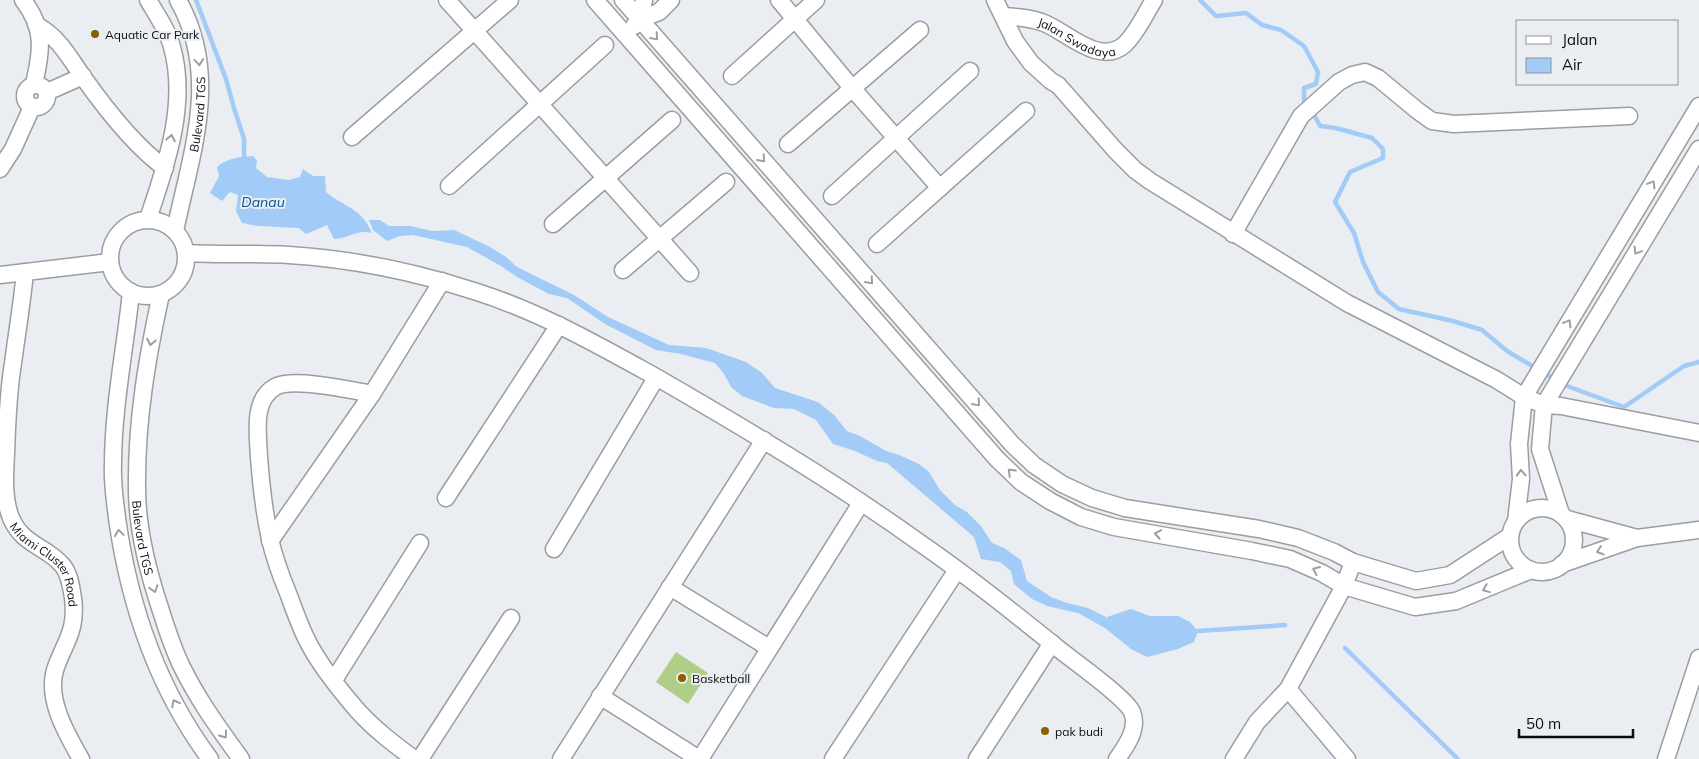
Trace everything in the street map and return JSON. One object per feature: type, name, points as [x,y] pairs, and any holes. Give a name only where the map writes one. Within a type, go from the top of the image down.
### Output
[{"type":"street","points":[[0,169],[32,107],[42,106],[47,97],[40,88],[41,35],[30,9],[23,0]]},
{"type":"street","name":"Bulevard TGS","points":[[148,0],[172,47],[178,89],[165,168],[148,219]]},
{"type":"street","name":"Bulevard TGS","points":[[175,231],[197,135],[200,89],[198,51],[186,15],[178,0]]},
{"type":"street","points":[[447,0],[690,273]]},
{"type":"street","points":[[352,137],[510,0]]},
{"type":"street","points":[[595,0],[997,459],[1021,482],[1050,501],[1080,517],[1114,527],[1252,550],[1290,560],[1322,573],[1344,586],[1415,607],[1456,601],[1531,570]]},
{"type":"street","points":[[623,0],[1012,444],[1034,465],[1062,484],[1092,498],[1117,505],[1259,529],[1298,538],[1353,562],[1416,581],[1450,575],[1513,529],[1529,511],[1537,508],[1545,508],[1564,516],[1637,538]]},
{"type":"street","points":[[640,19],[644,0]]},
{"type":"street","points":[[625,34],[640,19],[658,12],[671,0]]},
{"type":"street","points":[[779,0],[852,88],[940,188]]},
{"type":"street","points":[[732,76],[816,0]]},
{"type":"street","points":[[996,0],[1018,46],[1031,63],[1058,85],[1126,162],[1150,181],[1233,234],[1347,303],[1489,376],[1524,397],[1544,404],[1699,433]]},
{"type":"street","name":"Jalan Swadaya","points":[[1003,16],[1034,19],[1047,24],[1070,39],[1089,48],[1105,52],[1117,50],[1125,44],[1154,0]]},
{"type":"street","points":[[38,26],[47,31],[60,43],[83,76],[130,135],[150,156],[165,168]]},
{"type":"street","points":[[788,144],[920,30]]},
{"type":"street","points":[[449,186],[605,45]]},
{"type":"street","points":[[832,196],[970,71]]},
{"type":"street","points":[[1233,234],[1301,116],[1339,82],[1352,75],[1365,72],[1378,78],[1432,120],[1454,124],[1629,116]]},
{"type":"street","points":[[40,88],[83,76]]},
{"type":"street","points":[[1699,106],[1524,397],[1519,444],[1521,480],[1513,529],[1513,553],[1517,560],[1531,570],[1547,572],[1562,564],[1637,538],[1699,530]]},
{"type":"street","points":[[877,244],[1026,111]]},
{"type":"street","points":[[553,224],[672,120]]},
{"type":"street","points":[[1562,564],[1568,558],[1574,543],[1571,526],[1564,516],[1540,449],[1544,404],[1699,149]]},
{"type":"street","points":[[623,270],[726,182]]},
{"type":"street","points":[[148,219],[161,221],[175,231],[184,244],[186,266],[172,288],[160,294],[146,296],[131,292],[121,285],[114,274],[110,262],[111,249],[120,232],[135,221],[148,219]]},
{"type":"street","points":[[186,253],[290,255],[370,264],[480,292],[592,341],[708,406],[861,503],[957,570],[1052,643],[1122,699],[1132,711],[1133,731],[1117,759]]},
{"type":"street","points":[[0,275],[110,262]]},
{"type":"street","name":"Miami Cluster Road","points":[[25,272],[7,420],[5,481],[7,500],[12,519],[18,531],[27,540],[58,561],[64,568],[70,584],[74,606],[74,623],[70,637],[56,667],[52,684],[53,694],[65,727],[81,759]]},
{"type":"street","points":[[270,541],[372,394],[442,282]]},
{"type":"street","name":"Bulevard TGS","points":[[131,292],[118,392],[113,467],[121,546],[137,608],[152,653],[183,718],[210,759]]},
{"type":"street","name":"Bulevard TGS","points":[[160,294],[144,382],[138,455],[137,490],[146,561],[160,610],[181,667],[218,728],[242,759]]},
{"type":"street","points":[[446,498],[559,325]]},
{"type":"street","points":[[554,549],[656,378]]},
{"type":"street","points":[[372,394],[323,386],[286,383],[277,386],[267,393],[259,406],[258,446],[262,494],[270,541],[283,582],[308,642],[334,680],[358,710],[382,734],[414,759]]},
{"type":"street","points":[[560,759],[764,440]]},
{"type":"street","points":[[600,696],[699,759],[861,503]]},
{"type":"street","points":[[334,680],[420,543]]},
{"type":"street","points":[[1234,759],[1257,722],[1288,688],[1344,586],[1353,562]]},
{"type":"street","points":[[833,759],[957,570]]},
{"type":"street","points":[[670,587],[769,648]]},
{"type":"street","points":[[420,759],[511,618]]},
{"type":"street","points":[[977,759],[1052,643]]},
{"type":"street","points":[[1666,759],[1699,658]]},
{"type":"street","points":[[1288,688],[1332,753],[1347,759]]},
{"type":"green space","name":"Basketball","points":[[676,652],[708,673],[688,704],[656,682]]},
{"type":"water","name":"Danau","points":[[253,156],[257,161],[256,168],[267,177],[289,180],[300,177],[303,169],[313,176],[325,176],[326,192],[358,213],[368,224],[372,233],[361,232],[334,239],[327,225],[306,234],[299,228],[258,226],[242,223],[236,211],[238,195],[230,192],[222,201],[210,193],[219,176],[217,167],[229,160]]},
{"type":"water","points":[[369,220],[380,220],[389,226],[410,226],[432,231],[454,230],[490,247],[517,267],[574,295],[608,317],[669,345],[706,348],[746,362],[762,373],[775,388],[818,402],[834,415],[847,431],[886,451],[919,464],[929,472],[940,490],[955,505],[967,512],[981,526],[992,543],[1004,548],[1021,560],[1027,581],[1051,597],[1088,608],[1106,617],[1106,620],[1107,617],[1131,609],[1150,616],[1178,616],[1190,622],[1198,631],[1194,642],[1178,649],[1147,657],[1131,649],[1105,628],[1078,613],[1047,606],[1032,599],[1014,584],[1011,571],[1000,562],[981,559],[974,537],[887,463],[833,444],[816,420],[794,409],[774,408],[742,396],[731,387],[715,363],[656,350],[605,324],[567,298],[549,294],[467,247],[413,235],[400,236],[387,241],[373,230]]},
{"type":"waterway","points":[[196,0],[226,79],[244,139],[244,157]]},
{"type":"waterway","points":[[1200,0],[1216,16],[1246,13],[1262,25],[1281,30],[1304,46],[1318,72],[1316,84],[1304,88],[1304,100],[1307,105]]},
{"type":"waterway","points":[[1312,111],[1320,126],[1336,128],[1372,138],[1383,149],[1383,158],[1350,172],[1335,202],[1354,233],[1363,262],[1378,292],[1399,309],[1453,321],[1482,330],[1507,351],[1537,369]]},
{"type":"waterway","points":[[1544,373],[1567,386],[1624,407],[1684,366],[1699,362]]},
{"type":"waterway","points":[[1198,631],[1285,625]]},
{"type":"waterway","points":[[1345,648],[1458,759]]},
{"type":"place","name":"Aquatic Car Park","points":[[95,34]]},
{"type":"place","name":"Basketball","points":[[682,678]]},
{"type":"place","name":"pak budi","points":[[1045,731]]}]
